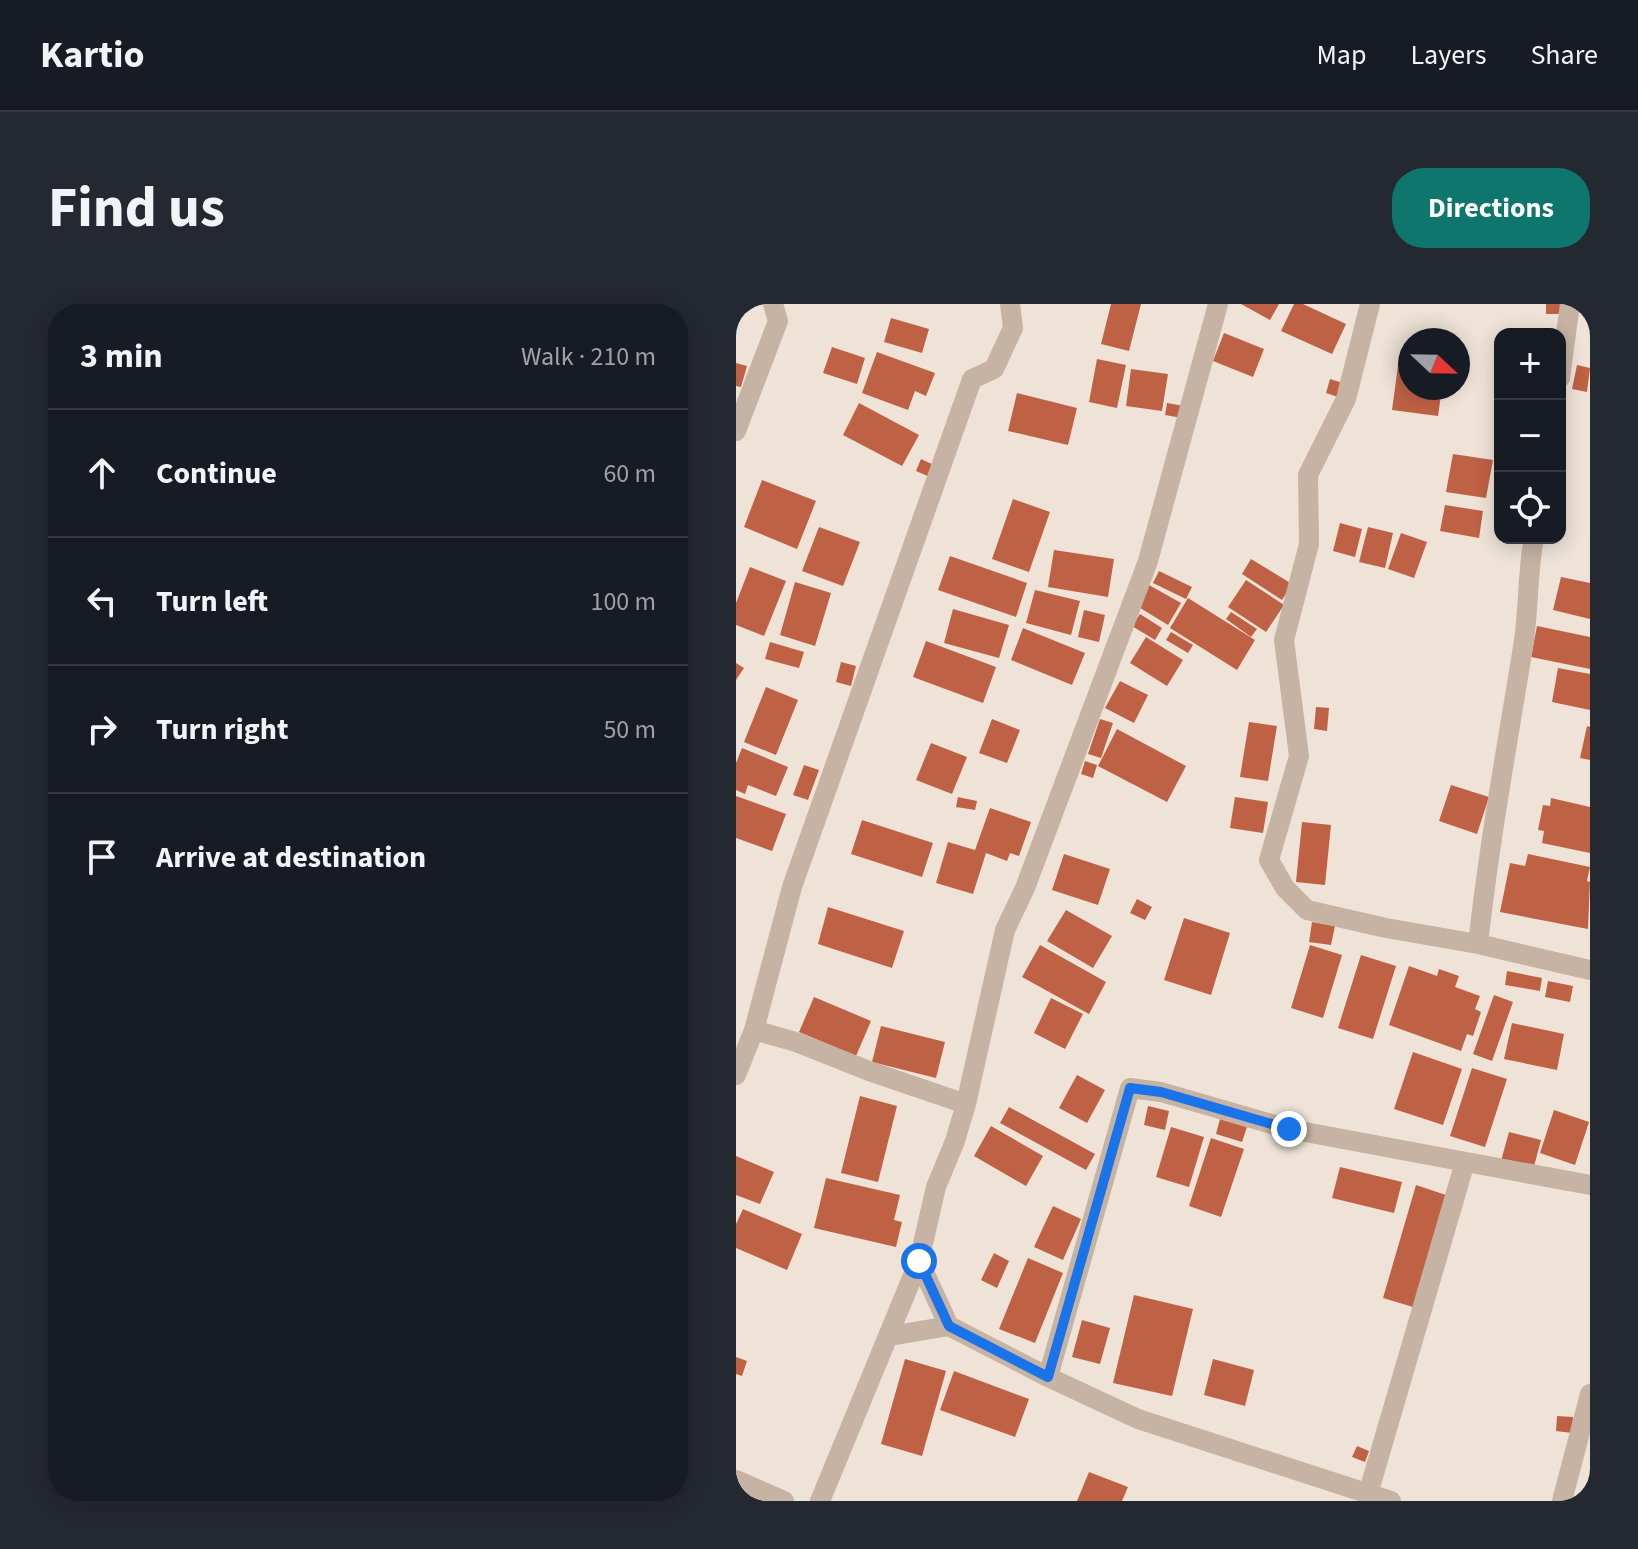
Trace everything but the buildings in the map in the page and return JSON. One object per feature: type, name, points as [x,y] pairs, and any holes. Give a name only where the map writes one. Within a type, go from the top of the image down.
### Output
[{"type":"street","points":[[736,431],[778,321],[773,304]]},
{"type":"street","points":[[736,1075],[754,1030],[792,887],[823,796],[972,379],[994,369],[1013,328],[1010,304]]},
{"type":"street","points":[[820,1501],[919,1261],[936,1187],[966,1104],[1005,930],[1025,888],[1148,561],[1218,304]]},
{"type":"street","points":[[1370,304],[1346,399],[1308,475],[1309,544],[1284,640],[1299,756],[1269,860],[1285,888],[1307,910],[1590,970]]},
{"type":"street","points":[[1566,334],[1570,304]]},
{"type":"street","points":[[1478,944],[1489,846],[1524,643],[1533,544]]},
{"type":"street","points":[[754,1030],[796,1042],[966,1104]]},
{"type":"street","points":[[1048,1377],[1130,1088],[1161,1092],[1289,1129],[1590,1185]]},
{"type":"street","points":[[1368,1494],[1465,1162]]},
{"type":"street","points":[[919,1261],[949,1326]]},
{"type":"street","points":[[890,1336],[949,1326],[1138,1419],[1391,1501]]},
{"type":"street","points":[[1562,1501],[1590,1394]]},
{"type":"street","points":[[736,1480],[784,1501]]},
{"type":"route","points":[[919,1261],[949,1326],[1048,1377],[1130,1088],[1161,1092],[1289,1129]]}]
